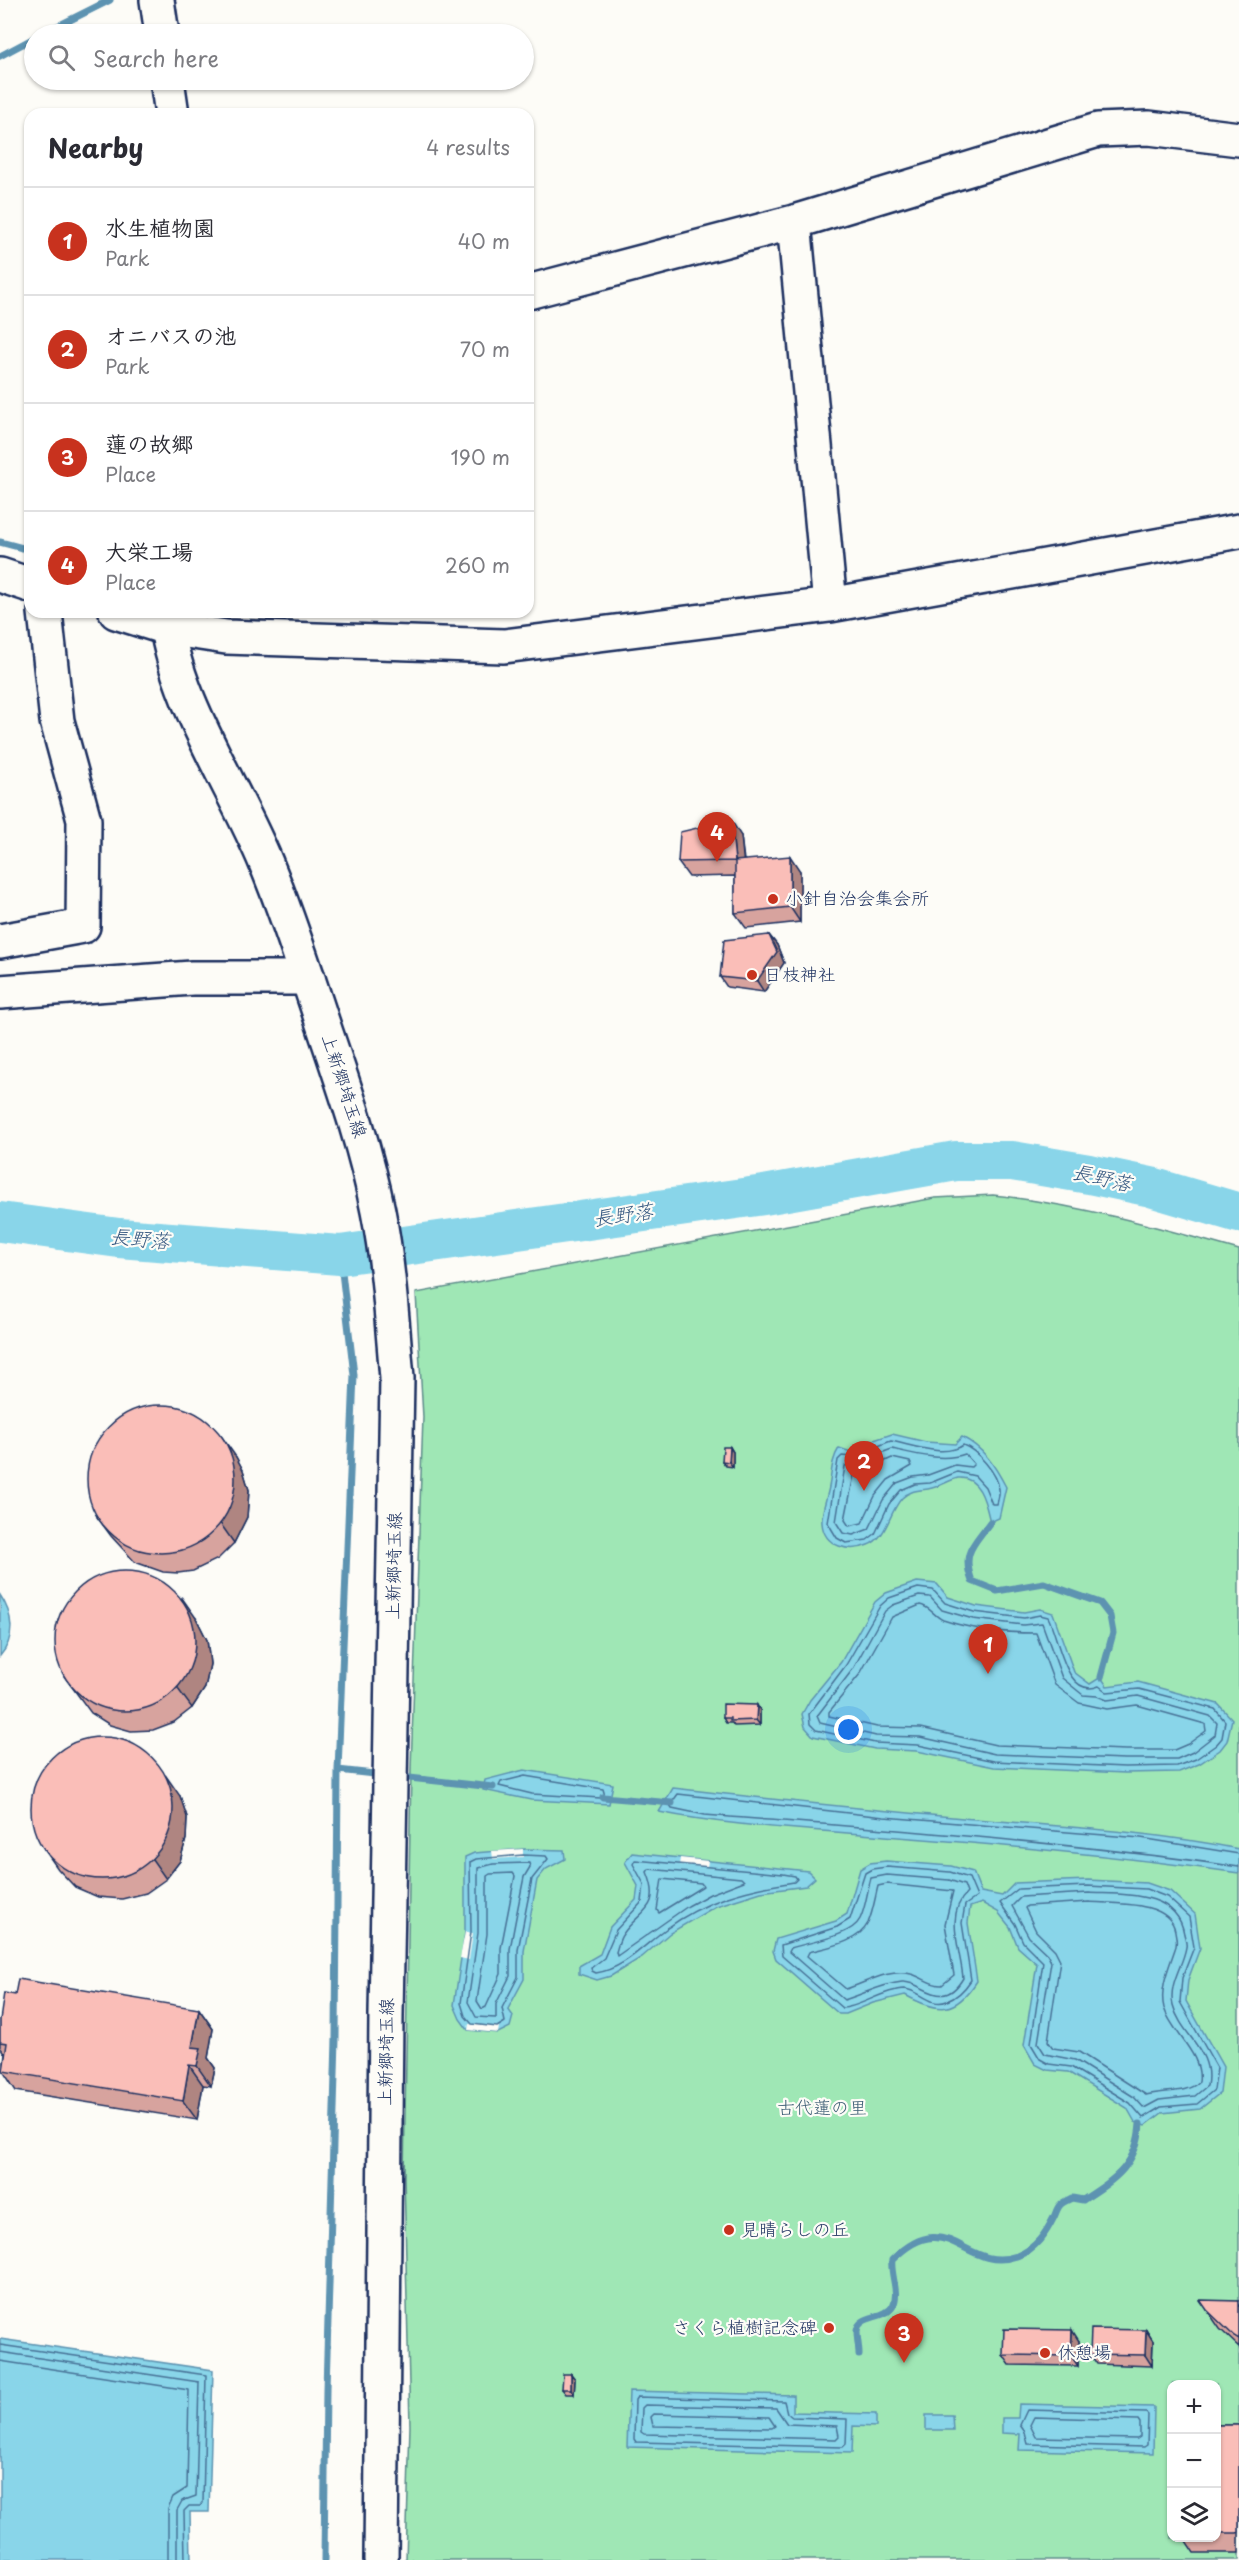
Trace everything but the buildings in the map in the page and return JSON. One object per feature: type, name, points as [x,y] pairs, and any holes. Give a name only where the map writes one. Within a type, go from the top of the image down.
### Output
[{"type":"street","points":[[158,0],[161,24]]},
{"type":"street","points":[[168,90],[171,108]]},
{"type":"street","points":[[534,290],[794,222],[1098,130],[1149,128],[1239,139]]},
{"type":"street","points":[[794,222],[830,605]]},
{"type":"street","points":[[166,620],[226,637],[504,646],[830,605],[1239,531]]},
{"type":"street","points":[[0,576],[24,583]]},
{"type":"street","points":[[0,941],[83,926],[84,820],[57,721],[46,618]]},
{"type":"street","name":"上新郷埼玉線","points":[[166,620],[186,693],[266,863],[308,978],[364,1148],[379,1213],[388,1275],[397,1386],[386,2015],[381,2560]]},
{"type":"street","points":[[0,992],[192,978],[308,978]]},
{"type":"green space","name":"古代蓮の里","points":[[993,1195],[1055,1204],[1148,1225],[1239,1250],[1239,2560],[406,2560],[410,2426],[404,2176],[411,1768],[423,1417],[416,1293],[935,1198]]},
{"type":"water","points":[[892,1434],[926,1442],[955,1444],[962,1437],[977,1446],[993,1465],[1006,1487],[999,1518],[990,1522],[977,1487],[966,1479],[958,1478],[905,1495],[884,1531],[874,1542],[854,1548],[846,1548],[833,1543],[824,1531],[822,1519],[836,1453],[839,1448],[851,1452],[871,1441]]},
{"type":"water","points":[[917,1582],[937,1584],[948,1597],[976,1606],[1024,1612],[1040,1609],[1053,1613],[1074,1672],[1090,1684],[1101,1677],[1107,1686],[1138,1682],[1218,1704],[1232,1719],[1227,1741],[1220,1750],[1199,1764],[1179,1772],[1125,1773],[994,1767],[917,1751],[875,1749],[813,1736],[805,1727],[802,1714],[810,1700],[841,1662],[875,1602],[886,1593]]},
{"type":"water","points":[[0,1595],[8,1610],[11,1626],[9,1642],[0,1656]]},
{"type":"water","points":[[524,1770],[613,1784],[609,1804],[531,1800],[483,1790],[485,1780]]},
{"type":"water","points":[[673,1788],[1102,1830],[1205,1843],[1239,1849],[1239,1873],[1151,1861],[974,1843],[743,1824],[659,1812]]},
{"type":"water","points":[[523,1849],[564,1850],[565,1859],[546,1869],[537,1880],[524,1951],[524,1979],[508,2009],[513,2016],[510,2027],[498,2033],[468,2030],[454,2005],[465,1932],[465,1857],[474,1853]]},
{"type":"water","points":[[632,1853],[808,1871],[815,1878],[806,1886],[761,1892],[716,1906],[670,1933],[642,1957],[611,1976],[597,1980],[579,1974],[579,1966],[600,1954],[610,1927],[636,1900],[638,1886],[625,1862]]},
{"type":"water","points":[[886,1861],[951,1866],[973,1872],[981,1892],[1002,1896],[1015,1883],[1088,1880],[1147,1883],[1170,1891],[1195,1914],[1200,1948],[1188,1980],[1186,2001],[1223,2067],[1220,2093],[1200,2109],[1162,2113],[1145,2126],[1135,2122],[1127,2108],[1068,2072],[1047,2070],[1035,2064],[1024,2045],[1037,1964],[1018,1947],[1010,1927],[998,1912],[982,1903],[970,1907],[968,1923],[977,1981],[961,2000],[945,2008],[927,2005],[905,1995],[873,2003],[846,2014],[839,2014],[776,1959],[773,1951],[776,1939],[836,1921],[847,1914],[860,1869],[870,1863]]},
{"type":"water","points":[[0,2339],[213,2370],[209,2512],[190,2512],[191,2560],[0,2560]]},
{"type":"water","points":[[629,2391],[793,2395],[793,2412],[876,2414],[876,2427],[853,2426],[852,2453],[627,2447]]},
{"type":"water","points":[[1019,2404],[1154,2407],[1153,2453],[1019,2450],[1020,2434],[1002,2433],[1002,2418],[1018,2418]]},
{"type":"water","points":[[926,2415],[952,2415],[953,2430],[926,2430]]},
{"type":"pier","points":[[523,1849],[523,1857],[493,1859],[492,1851]]},
{"type":"pier","points":[[680,1858],[708,1861],[707,1867],[679,1865]]},
{"type":"pier","points":[[465,1932],[473,1933],[469,1960],[460,1958]]},
{"type":"pier","points":[[469,2024],[499,2027],[498,2033],[468,2030]]},
{"type":"waterway","points":[[62,24],[110,0]]},
{"type":"waterway","points":[[0,56],[24,43]]},
{"type":"waterway","points":[[0,542],[24,548]]},
{"type":"waterway","name":"長野落","points":[[0,1222],[119,1238],[340,1255],[764,1195],[956,1161],[1012,1161],[1089,1174],[1151,1187],[1239,1213]]},
{"type":"waterway","points":[[324,2560],[326,2389],[336,2039],[338,1770],[354,1375],[340,1255]]},
{"type":"waterway","points":[[990,1522],[971,1549],[968,1563],[972,1581],[997,1591],[1044,1583],[1100,1603],[1110,1616],[1113,1633],[1101,1677]]},
{"type":"waterway","points":[[338,1770],[383,1775]]},
{"type":"waterway","points":[[400,1777],[493,1787]]},
{"type":"waterway","points":[[603,1797],[672,1803]]},
{"type":"waterway","points":[[859,2355],[857,2331],[859,2326],[867,2319],[889,2310],[895,2301],[892,2260],[912,2244],[928,2238],[943,2238],[983,2256],[999,2259],[1024,2253],[1044,2235],[1061,2204],[1072,2198],[1083,2200],[1122,2170],[1134,2151],[1140,2124]]},
{"type":"place","name":"大栄工場","points":[[717,862]]},
{"type":"place","name":"小針自治会集会所","points":[[773,899]]},
{"type":"place","name":"日枝神社","points":[[752,975]]},
{"type":"place","name":"オニバスの池","points":[[864,1491]]},
{"type":"place","name":"水生植物園","points":[[988,1674]]},
{"type":"place","name":"見晴らしの丘","points":[[729,2230]]},
{"type":"place","name":"さくら植樹記念碑","points":[[829,2328]]},
{"type":"place","name":"休憩場","points":[[1045,2353]]},
{"type":"place","name":"蓮の故郷","points":[[904,2363]]}]
